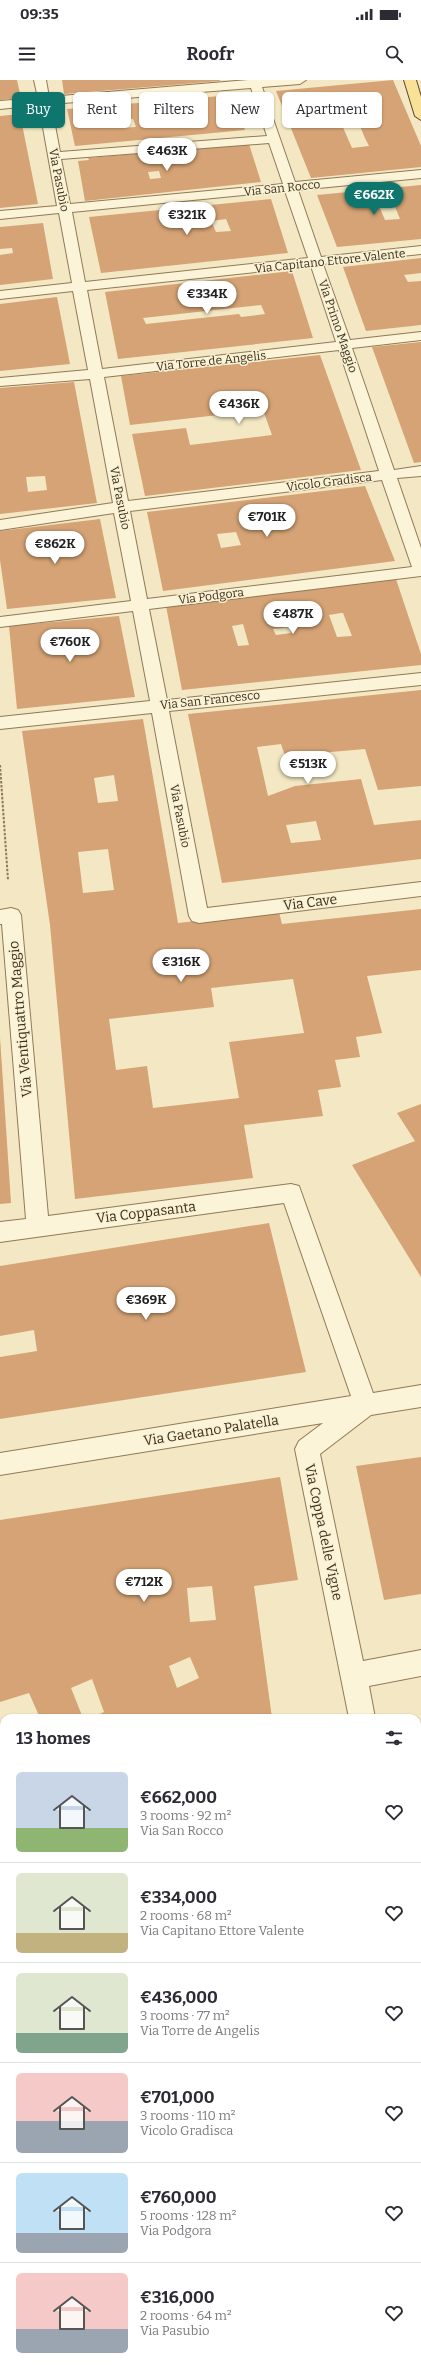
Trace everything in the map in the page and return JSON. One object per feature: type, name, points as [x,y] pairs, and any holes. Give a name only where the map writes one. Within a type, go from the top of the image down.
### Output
[{"type":"main road","points":[[410,80],[420,113]]},
{"type":"street","name":"Via Pasubio","points":[[40,80],[42,92]]},
{"type":"street","points":[[65,100],[255,82],[300,80]]},
{"type":"street","name":"Via Primo Maggio","points":[[255,82],[421,571]]},
{"type":"street","points":[[0,105],[12,104]]},
{"type":"street","name":"Via Pasubio","points":[[49,128],[199,916]]},
{"type":"street","points":[[54,156],[274,139]]},
{"type":"street","name":"Via San Rocco","points":[[0,215],[421,174]]},
{"type":"street","name":"Via Capitano Ettore Valente","points":[[0,295],[80,288],[421,250]]},
{"type":"street","name":"Via Torre de Angelis","points":[[0,382],[96,374],[421,336]]},
{"type":"street","name":"Vicolo Gradisca","points":[[0,525],[122,507],[421,471]]},
{"type":"street","name":"Via Podgora","points":[[0,622],[421,571]]},
{"type":"street","name":"Via San Francesco","points":[[0,723],[421,679]]},
{"type":"street","name":"Via Cave","points":[[199,916],[421,889]]},
{"type":"street","name":"Via Ventiquattro Maggio","points":[[5,916],[38,1226]]},
{"type":"street","name":"Via Coppasanta","points":[[0,1232],[292,1194],[366,1405]]},
{"type":"street","name":"Via Gaetano Palatella","points":[[0,1464],[421,1396]]},
{"type":"street","name":"Via Coppa delle Vigne","points":[[361,1714],[307,1449],[366,1405]]},
{"type":"street","points":[[354,1676],[421,1663]]},
{"type":"path","points":[[0,765],[5,916]]},
{"type":"building","points":[[0,80],[17,80],[20,92],[12,92],[12,99],[0,100]]},
{"type":"building","points":[[62,80],[220,80],[65,94]]},
{"type":"building","points":[[393,80],[421,146],[421,167],[311,178],[291,128],[343,128],[352,148],[369,146],[361,128],[382,128],[382,92],[282,92],[282,106],[276,91]]},
{"type":"building","points":[[216,96],[216,128],[244,128],[245,130],[75,146],[67,109],[73,108],[73,128],[136,127],[133,119],[131,119],[131,104],[139,103],[139,128],[208,128],[208,97]]},
{"type":"building","points":[[12,115],[12,128],[23,128],[38,204],[0,208],[0,116]]},
{"type":"building","points":[[249,144],[261,182],[85,201],[78,161],[89,160],[88,158]],"holes":[[[159,171],[161,178],[150,179],[148,172]]]},
{"type":"building","points":[[421,185],[421,239],[337,247],[317,195]],"holes":[[[393,202],[400,219],[385,220],[379,206]]]},
{"type":"building","points":[[271,199],[288,253],[101,273],[89,217]],"holes":[[[226,219],[231,231],[216,232],[211,221]]]},
{"type":"building","points":[[43,223],[53,279],[0,285],[0,255],[13,253],[12,248],[0,249],[0,227]]},
{"type":"building","points":[[421,258],[421,273],[404,275],[408,282],[421,281],[421,325],[366,331],[343,267]]},
{"type":"building","points":[[292,271],[313,338],[118,359],[105,292]],"holes":[[[261,305],[265,314],[241,317],[239,314],[146,324],[143,318]]]},
{"type":"building","points":[[57,297],[70,364],[0,371],[0,304]]},
{"type":"building","points":[[421,342],[421,462],[414,463],[372,347]]},
{"type":"building","points":[[320,355],[361,470],[145,496],[132,434],[186,428],[190,445],[272,435],[263,410],[130,425],[121,376]]},
{"type":"building","points":[[74,382],[97,503],[0,514],[0,388]],"holes":[[[45,476],[47,490],[28,492],[26,477]]]},
{"type":"building","points":[[365,486],[395,561],[163,591],[147,512]],"holes":[[[236,532],[241,545],[221,548],[217,534]]]},
{"type":"building","points":[[100,519],[116,598],[7,609],[0,560],[0,531]]},
{"type":"building","points":[[396,579],[421,654],[421,665],[182,690],[166,606]],"holes":[[[343,613],[352,636],[337,637],[329,615]],[[243,624],[249,645],[238,646],[232,626]],[[290,627],[291,633],[276,635],[273,629]]]},
{"type":"building","points":[[119,616],[135,697],[17,709],[9,626]]},
{"type":"building","points":[[421,690],[421,786],[378,790],[365,749],[285,756],[281,744],[257,747],[268,796],[295,786],[361,779],[374,825],[421,820],[421,859],[222,883],[188,714]],"holes":[[[316,821],[321,840],[291,843],[286,825]]]},
{"type":"building","points":[[143,719],[178,923],[279,912],[282,924],[421,909],[421,970],[367,976],[382,1033],[356,1037],[360,1057],[335,1060],[341,1087],[318,1090],[323,1116],[244,1125],[253,1178],[75,1199],[50,925],[22,731]],"holes":[[[114,775],[118,801],[98,803],[94,778]],[[108,849],[114,890],[83,893],[78,852]],[[293,979],[304,1033],[229,1042],[239,1098],[153,1108],[147,1066],[116,1070],[109,1019],[214,1007],[211,988]]]},
{"type":"building","points":[[0,1037],[11,1203],[0,1204]]},
{"type":"building","points":[[421,1104],[421,1277],[352,1165],[415,1141],[397,1113]]},
{"type":"building","points":[[269,1223],[306,1372],[0,1419],[0,1357],[37,1351],[34,1330],[0,1336],[0,1266]]},
{"type":"building","points":[[421,1457],[421,1594],[384,1600],[356,1466]]},
{"type":"building","points":[[280,1477],[298,1580],[254,1586],[271,1714],[99,1714],[104,1712],[92,1679],[71,1688],[81,1714],[38,1714],[29,1693],[0,1702],[0,1520]],"holes":[[[212,1586],[216,1620],[190,1622],[187,1588]],[[190,1657],[199,1678],[177,1688],[169,1666]]]}]
